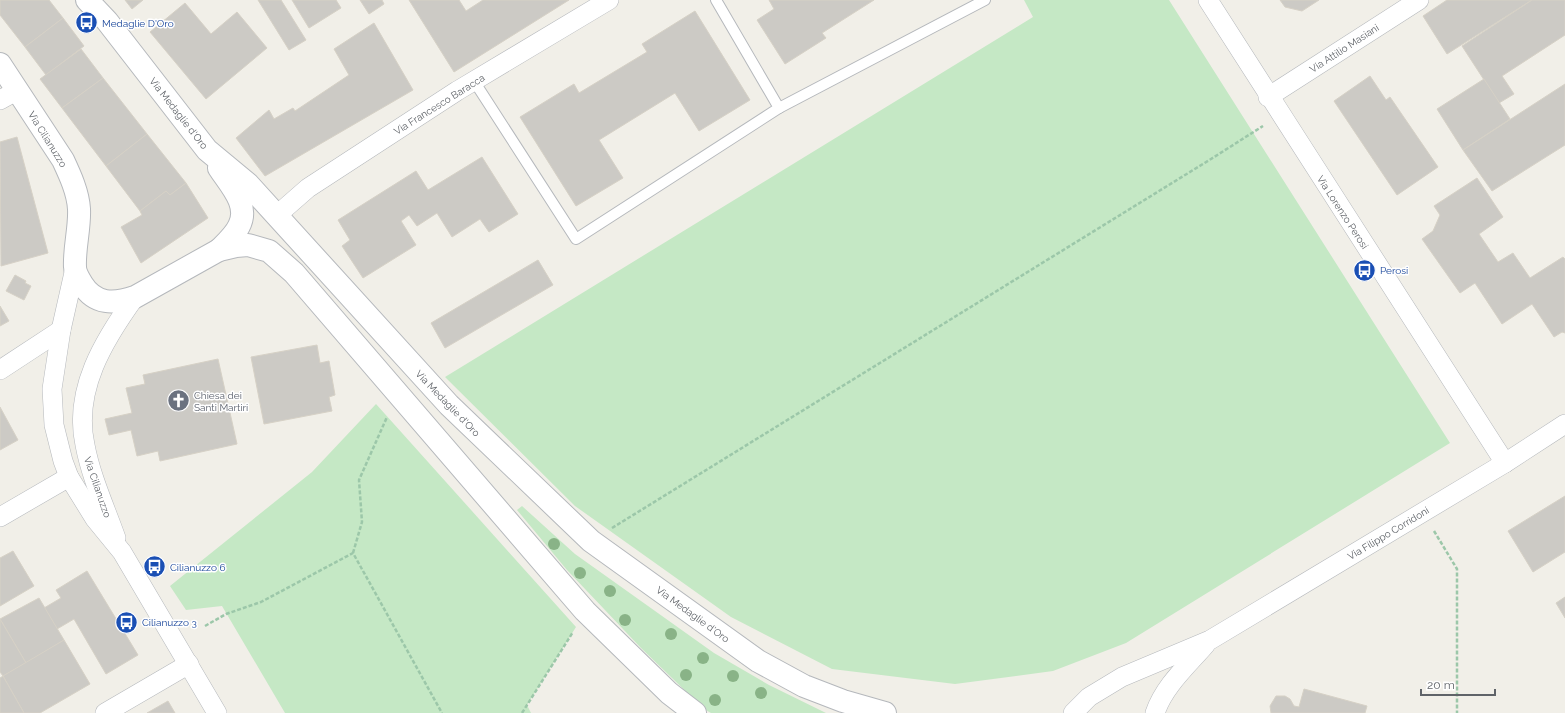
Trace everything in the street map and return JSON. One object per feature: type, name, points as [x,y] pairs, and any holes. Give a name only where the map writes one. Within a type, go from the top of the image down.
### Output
[{"type":"street","name":"Via Medaglie d'Oro","points":[[87,0],[107,21],[207,150],[248,184],[449,405],[591,541],[758,661],[804,686],[843,701],[885,713]]},
{"type":"street","name":"Via Francesco Baracca","points":[[276,216],[308,188],[474,81],[609,0]]},
{"type":"street","name":"Via Lorenzo Perosi","points":[[1208,0],[1268,97],[1505,463]]},
{"type":"street","name":"Via Attilio Masiani","points":[[1268,97],[1419,0]]},
{"type":"street","name":"Via Cilianuzzo","points":[[0,64],[9,95],[63,160],[73,184],[79,208],[75,268],[61,330],[52,389],[54,425],[63,461],[69,477],[95,519],[122,552],[218,713]]},
{"type":"street","points":[[207,150],[241,203],[243,211],[239,228],[219,250]]},
{"type":"street","points":[[75,268],[85,288],[96,299],[114,302],[135,297],[219,250],[236,246],[248,246],[259,248],[274,254],[294,273],[585,611],[669,693],[695,713]]},
{"type":"street","name":"Via Cilianuzzo","points":[[122,552],[90,466],[84,444],[82,422],[84,394],[93,366],[112,330],[135,297]]},
{"type":"street","points":[[0,370],[61,330]]},
{"type":"street","name":"Via Filippo Corridoni","points":[[1073,713],[1089,697],[1122,677],[1210,640],[1505,463],[1565,424]]},
{"type":"street","points":[[0,517],[69,477]]},
{"type":"street","name":"Via Filippo Corridoni","points":[[1155,713],[1157,706],[1173,682],[1210,640]]},
{"type":"street","points":[[105,713],[189,664]]},
{"type":"lane","points":[[716,0],[779,108]]},
{"type":"lane","points":[[474,81],[576,239],[779,108],[985,0]]},
{"type":"path","points":[[591,541],[1211,160],[1280,114]]},
{"type":"path","points":[[401,398],[387,417],[359,480],[362,522],[353,553],[442,713]]},
{"type":"path","points":[[1422,513],[1457,569],[1457,713]]},
{"type":"path","points":[[205,626],[226,614],[260,602],[353,553]]},
{"type":"path","points":[[522,713],[576,627]]},
{"type":"green space","points":[[1024,0],[1169,0],[1450,443],[1126,643],[1053,671],[955,684],[832,669],[731,617],[575,506],[445,377],[1033,17]]},
{"type":"green space","points":[[376,404],[576,627],[527,705],[531,713],[285,713],[222,606],[186,610],[170,586],[312,472]]},
{"type":"green space","points":[[522,506],[575,554],[714,653],[769,685],[826,713],[711,713],[704,709],[641,648],[567,570],[517,510]]},
{"type":"building","points":[[0,0],[49,0],[63,18],[25,47],[0,15]]},
{"type":"building","points":[[125,0],[143,0],[132,9]]},
{"type":"building","points":[[258,0],[281,0],[306,40],[289,50]]},
{"type":"building","points":[[292,0],[336,0],[341,8],[309,28]]},
{"type":"building","points":[[360,0],[382,0],[384,4],[369,14]]},
{"type":"building","points":[[409,0],[459,0],[466,11],[483,0],[569,0],[454,72]]},
{"type":"building","points":[[769,0],[874,0],[822,33],[826,38],[785,64],[757,20],[774,9]]},
{"type":"building","points":[[1280,0],[1319,0],[1302,11],[1285,7]]},
{"type":"building","points":[[1447,0],[1532,0],[1447,54],[1423,16]]},
{"type":"building","points":[[1532,0],[1565,0],[1565,35],[1502,76],[1514,94],[1499,103],[1462,46]]},
{"type":"building","points":[[185,3],[211,34],[237,12],[267,48],[206,99],[150,32]]},
{"type":"building","points":[[695,11],[750,100],[699,131],[675,93],[599,140],[623,178],[576,206],[520,117],[574,84],[579,93],[647,52],[642,44]]},
{"type":"building","points":[[63,18],[84,46],[46,75],[25,47]]},
{"type":"building","points":[[374,23],[413,90],[265,176],[236,138],[269,110],[274,119],[293,108],[295,111],[349,75],[334,49]]},
{"type":"building","points":[[81,49],[103,78],[62,108],[40,79]]},
{"type":"building","points":[[1370,76],[1386,100],[1390,97],[1438,167],[1397,195],[1334,101]]},
{"type":"building","points":[[103,78],[147,134],[106,166],[62,108]]},
{"type":"building","points":[[1484,79],[1510,119],[1463,150],[1437,109]]},
{"type":"building","points":[[1565,84],[1565,145],[1492,191],[1463,150]]},
{"type":"building","points":[[147,134],[186,183],[170,195],[166,191],[140,211],[106,166]]},
{"type":"building","points":[[17,137],[48,253],[1,266],[0,142]]},
{"type":"building","points":[[482,157],[518,214],[489,232],[480,219],[452,237],[437,213],[417,226],[409,215],[401,221],[416,245],[363,278],[342,246],[350,240],[338,220],[416,171],[428,190]]},
{"type":"building","points":[[1477,178],[1503,217],[1479,234],[1498,262],[1513,253],[1530,278],[1563,257],[1565,259],[1565,333],[1562,332],[1554,337],[1532,304],[1502,324],[1475,283],[1460,293],[1422,239],[1433,231],[1440,215],[1434,206]]},
{"type":"building","points":[[186,183],[208,218],[141,263],[121,227],[142,215],[140,211],[166,191],[170,195]]},
{"type":"building","points":[[538,260],[553,285],[445,348],[431,323]]},
{"type":"building","points":[[15,275],[26,281],[25,283],[31,286],[24,300],[6,291]]},
{"type":"building","points":[[0,306],[9,321],[0,326]]},
{"type":"building","points":[[317,345],[320,363],[329,361],[335,395],[329,397],[332,411],[264,424],[251,357]]},
{"type":"building","name":"Chiesa dei Santi Martiri","points":[[218,359],[237,444],[160,461],[158,451],[137,456],[131,430],[109,435],[105,419],[132,413],[126,388],[145,384],[143,375]]},
{"type":"building","points":[[0,407],[18,440],[0,450]]},
{"type":"building","points":[[1565,496],[1565,552],[1533,572],[1508,531]]},
{"type":"building","points":[[13,551],[34,586],[0,606],[0,558]]},
{"type":"building","points":[[87,571],[138,655],[106,674],[74,619],[57,629],[44,608],[61,598],[56,590]]},
{"type":"building","points":[[1565,597],[1565,618],[1556,603]]},
{"type":"building","points":[[39,598],[64,640],[26,663],[0,619]]},
{"type":"building","points":[[0,619],[26,663],[3,676],[0,672]]},
{"type":"building","points":[[64,640],[90,684],[40,713],[24,713],[3,676]]},
{"type":"building","points":[[3,676],[24,713],[0,713],[0,678]]},
{"type":"building","points":[[1304,689],[1367,706],[1365,713],[1271,713],[1270,706],[1276,696],[1285,696],[1290,699],[1294,706],[1299,707]]},
{"type":"building","points":[[168,701],[175,713],[147,713]]},
{"type":"place","name":"Medaglie D'Oro","points":[[87,23]]},
{"type":"place","name":"Perosi","points":[[1365,270]]},
{"type":"place","name":"Chiesa dei Santi Martiri","points":[[178,401]]},
{"type":"place","name":"Cilianuzzo 6","points":[[155,567]]},
{"type":"place","name":"Cilianuzzo 3","points":[[127,622]]}]
